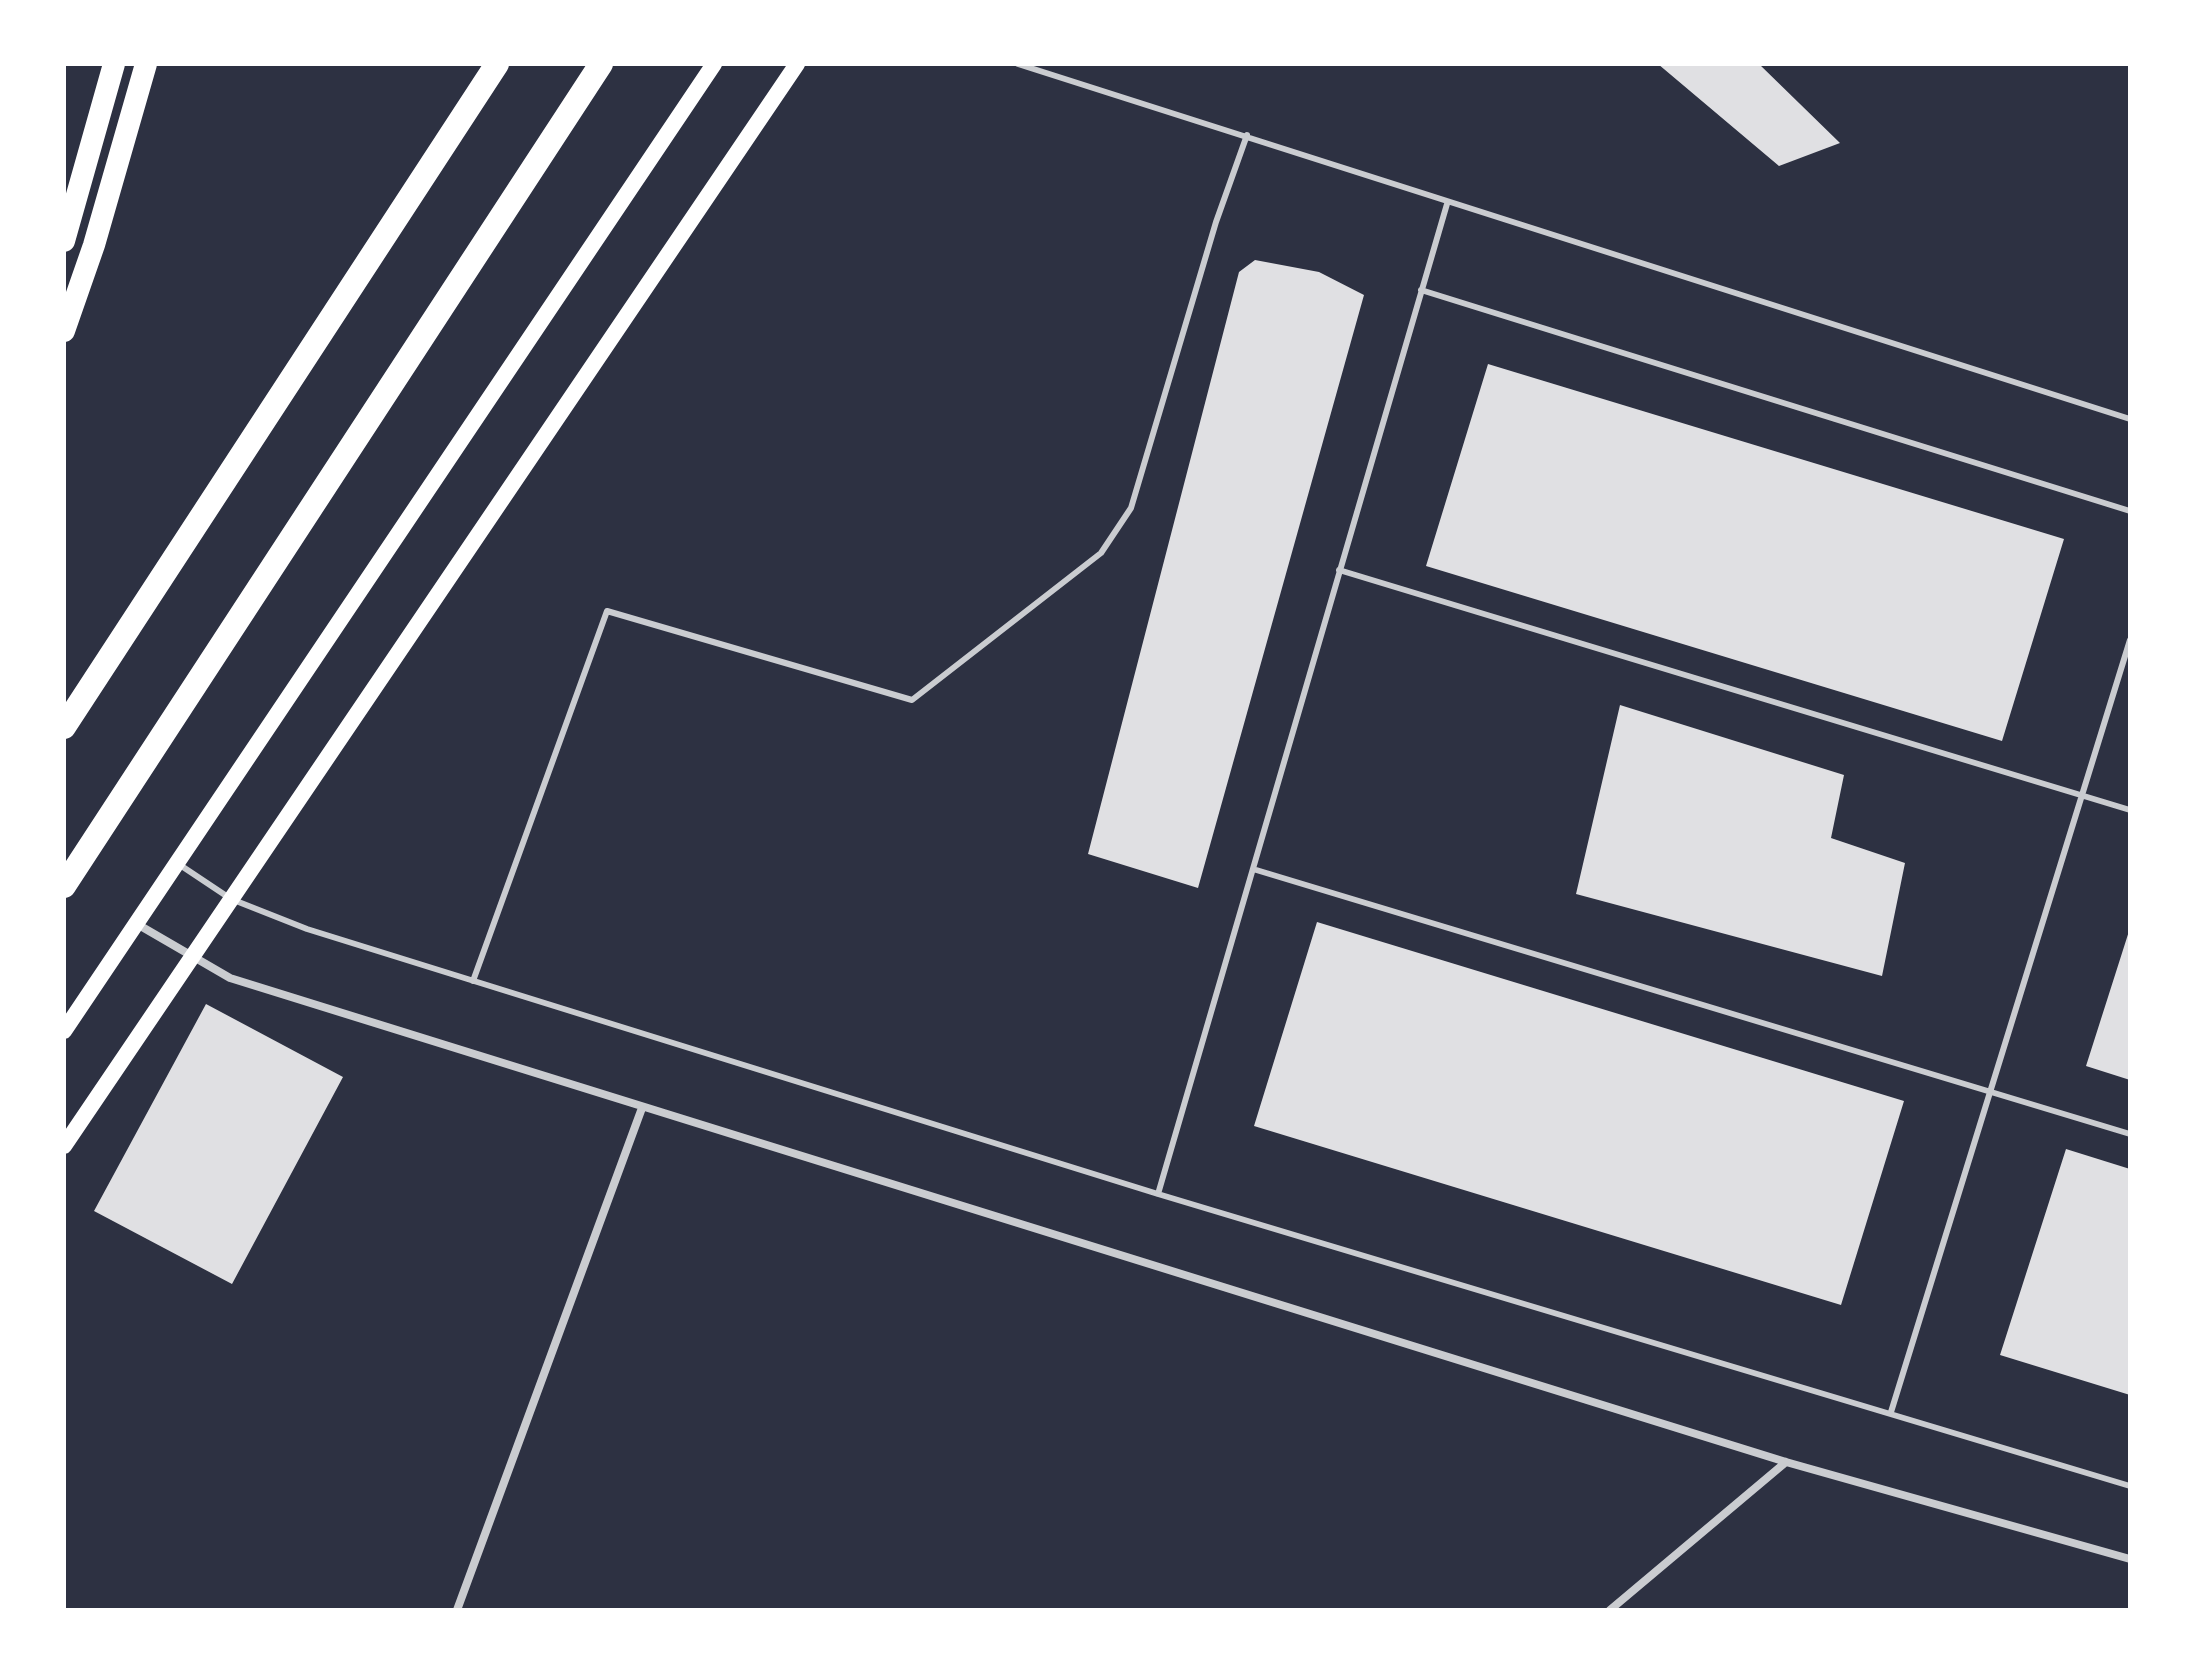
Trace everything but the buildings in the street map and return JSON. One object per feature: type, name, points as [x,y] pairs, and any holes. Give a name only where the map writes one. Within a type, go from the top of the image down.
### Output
[{"type":"highway","points":[[64,241],[114,64]]},
{"type":"highway","points":[[64,331],[94,245],[146,64]]},
{"type":"highway","points":[[64,727],[497,64]]},
{"type":"highway","points":[[64,886],[601,64]]},
{"type":"main road","points":[[64,1031],[714,64]]},
{"type":"main road","points":[[64,1146],[797,64]]},
{"type":"street","points":[[136,923],[230,978],[1786,1462],[2130,1559]]},
{"type":"street","points":[[457,1610],[642,1108]]},
{"type":"street","points":[[1610,1610],[1786,1462]]},
{"type":"lane","points":[[1018,64],[1247,135],[1447,204],[2130,419]]},
{"type":"lane","points":[[473,981],[607,611],[912,700],[1101,553],[1131,508],[1216,222],[1247,135]]},
{"type":"lane","points":[[1158,1194],[1447,204]]},
{"type":"lane","points":[[1421,290],[2130,511]]},
{"type":"lane","points":[[1339,570],[2130,810]]},
{"type":"lane","points":[[1891,1412],[2130,640]]},
{"type":"lane","points":[[177,863],[231,899],[307,929],[1158,1194],[2130,1486]]},
{"type":"lane","points":[[1253,869],[2130,1134]]}]
